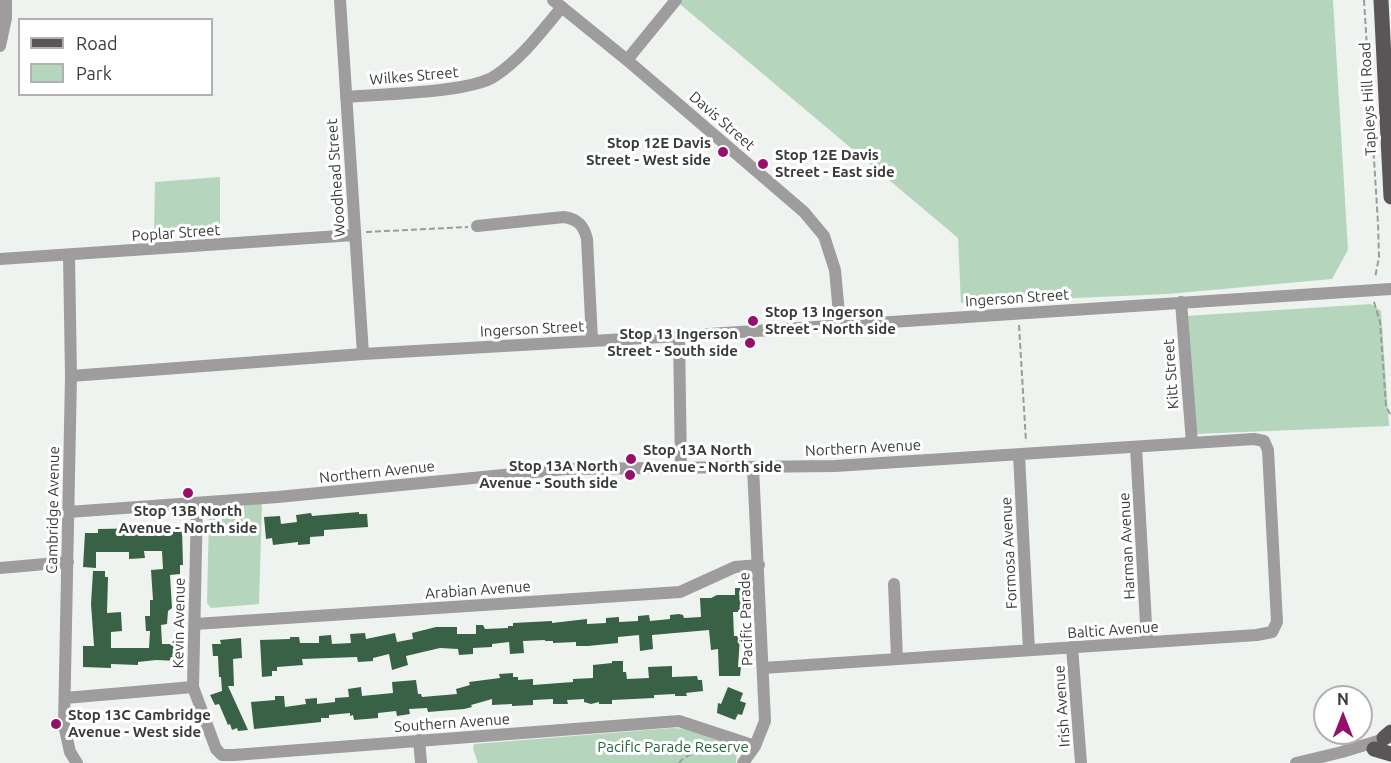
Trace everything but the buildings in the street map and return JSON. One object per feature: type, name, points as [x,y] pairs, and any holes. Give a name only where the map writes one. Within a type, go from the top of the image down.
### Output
[{"type":"main road","name":"Tapleys Hill Road","points":[[1381,0],[1391,197]]},
{"type":"main road","points":[[1386,740],[1391,754]]},
{"type":"street","points":[[0,46],[6,18],[6,0]]},
{"type":"street","name":"Woodhead Street","points":[[340,0],[363,354]]},
{"type":"street","points":[[627,60],[676,0]]},
{"type":"street","name":"Wilkes Street","points":[[346,97],[468,86],[493,78],[525,52],[557,4]]},
{"type":"street","name":"Davis Street","points":[[557,4],[627,60],[804,212],[824,236],[835,270],[840,325]]},
{"type":"street","points":[[477,226],[564,218],[575,220],[583,227],[587,239],[592,340]]},
{"type":"street","name":"Poplar Street","points":[[0,259],[354,235]]},
{"type":"street","name":"Cambridge Avenue","points":[[69,255],[71,376],[64,724],[70,752],[77,763]]},
{"type":"street","name":"Ingerson Street","points":[[71,376],[363,354],[679,336],[1391,289]]},
{"type":"street","name":"Kitt Street","points":[[1181,302],[1192,443]]},
{"type":"street","points":[[679,336],[681,468]]},
{"type":"street","name":"Northern Avenue","points":[[68,512],[278,497],[565,469],[835,466],[1192,443],[1264,441]]},
{"type":"street","name":"Baltic Avenue","points":[[763,668],[1257,635],[1272,632],[1277,622],[1268,450],[1264,441]]},
{"type":"street","name":"Harman Avenue","points":[[1136,447],[1147,642]]},
{"type":"street","name":"Formosa Avenue","points":[[1023,454],[1029,650]]},
{"type":"street","name":"Pacific Parade","points":[[743,763],[755,746],[765,721],[753,467]]},
{"type":"street","name":"Kevin Avenue","points":[[65,698],[193,687],[197,503]]},
{"type":"street","points":[[0,568],[68,562]]},
{"type":"street","name":"Arabian Avenue","points":[[195,624],[680,592],[735,567],[759,565]]},
{"type":"street","points":[[894,584],[897,659]]},
{"type":"street","name":"Irish Avenue","points":[[1072,647],[1081,763]]},
{"type":"street","name":"Southern Avenue","points":[[193,687],[216,749],[222,754],[234,755],[679,721],[755,746]]},
{"type":"street","points":[[419,740],[421,763]]},
{"type":"street","points":[[1296,763],[1386,740]]},
{"type":"path","points":[[1364,0],[1379,232],[1379,257],[1375,277]]},
{"type":"path","points":[[354,235],[362,232],[477,226]]},
{"type":"path","points":[[1374,303],[1380,322],[1386,406],[1391,416]]},
{"type":"path","points":[[1018,313],[1023,454]]},
{"type":"path","points":[[679,763],[688,754],[710,750],[725,735]]},
{"type":"green space","points":[[675,0],[1333,0],[1348,250],[1332,279],[1168,294],[961,303],[958,238]]},
{"type":"green space","points":[[220,177],[220,230],[154,234],[155,182]]},
{"type":"green space","points":[[1371,304],[1381,311],[1389,426],[1196,434],[1186,316]]},
{"type":"green space","points":[[262,502],[259,604],[211,608],[207,603],[210,510],[244,508],[244,503]]},
{"type":"green space","name":"Pacific Parade Reserve","points":[[672,728],[697,731],[722,740],[737,749],[736,763],[478,763],[473,749],[474,744]]},
{"type":"place","name":"Stop 12E Davis Street - West side","points":[[723,152]]},
{"type":"place","name":"Stop 12E Davis Street - East side","points":[[763,164]]},
{"type":"place","name":"Stop 13 Ingerson Street - North side","points":[[753,321]]},
{"type":"place","name":"Stop 13 Ingerson Street - South side","points":[[750,343]]},
{"type":"place","name":"Stop 13A North Avenue - North side","points":[[631,459]]},
{"type":"place","name":"Stop 13A North Avenue - South side","points":[[630,475]]},
{"type":"place","name":"Stop 13B North Avenue - North side","points":[[188,493]]},
{"type":"place","name":"Stop 13C Cambridge Avenue - West side","points":[[56,724]]}]
